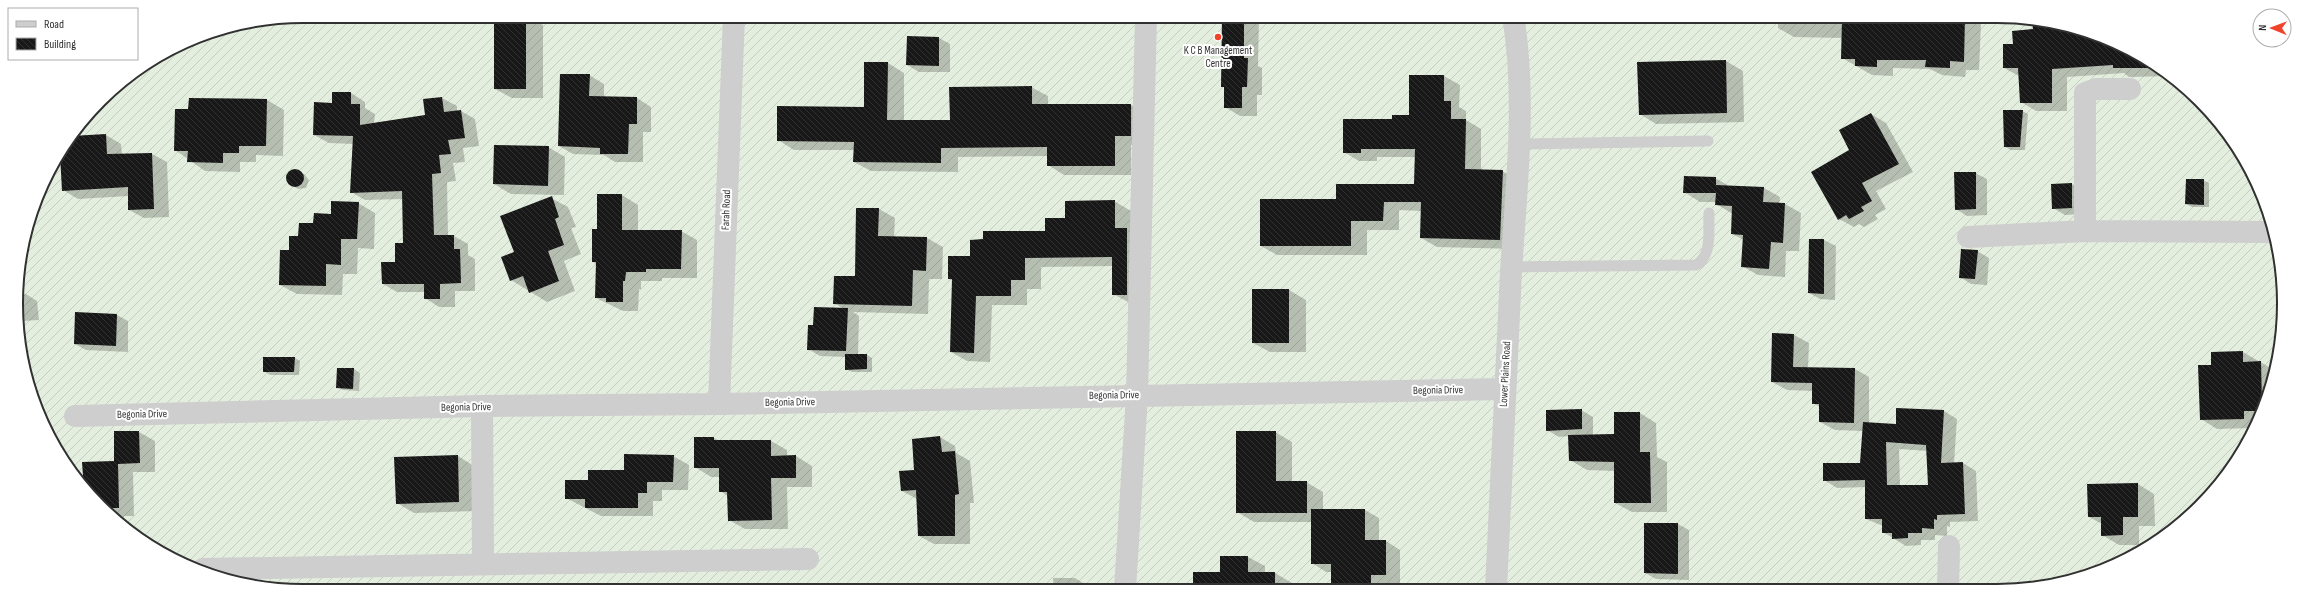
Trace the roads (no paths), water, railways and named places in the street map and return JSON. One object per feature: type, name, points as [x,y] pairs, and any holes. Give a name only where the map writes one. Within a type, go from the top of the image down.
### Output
[{"type":"street","name":"Farah Road","points":[[719,404],[734,23]]},
{"type":"street","points":[[1125,584],[1137,395],[1146,23]]},
{"type":"street","name":"Lower Plains Road","points":[[1496,584],[1504,389],[1518,152],[1518,48],[1514,23]]},
{"type":"street","points":[[2085,231],[2085,93],[2096,89],[2130,88]]},
{"type":"street","points":[[1968,237],[2085,231],[2267,232]]},
{"type":"street","name":"Begonia Drive","points":[[76,416],[482,406],[719,404],[1504,389]]},
{"type":"street","points":[[482,406],[484,564]]},
{"type":"street","points":[[1948,584],[1949,546]]},
{"type":"street","points":[[213,569],[808,558]]},
{"type":"lane","points":[[1518,152],[1708,140]]},
{"type":"lane","points":[[1511,267],[1696,265],[1703,261],[1707,253],[1709,213]]},
{"type":"place","name":"K C B Management Centre","points":[[1218,37]]}]
